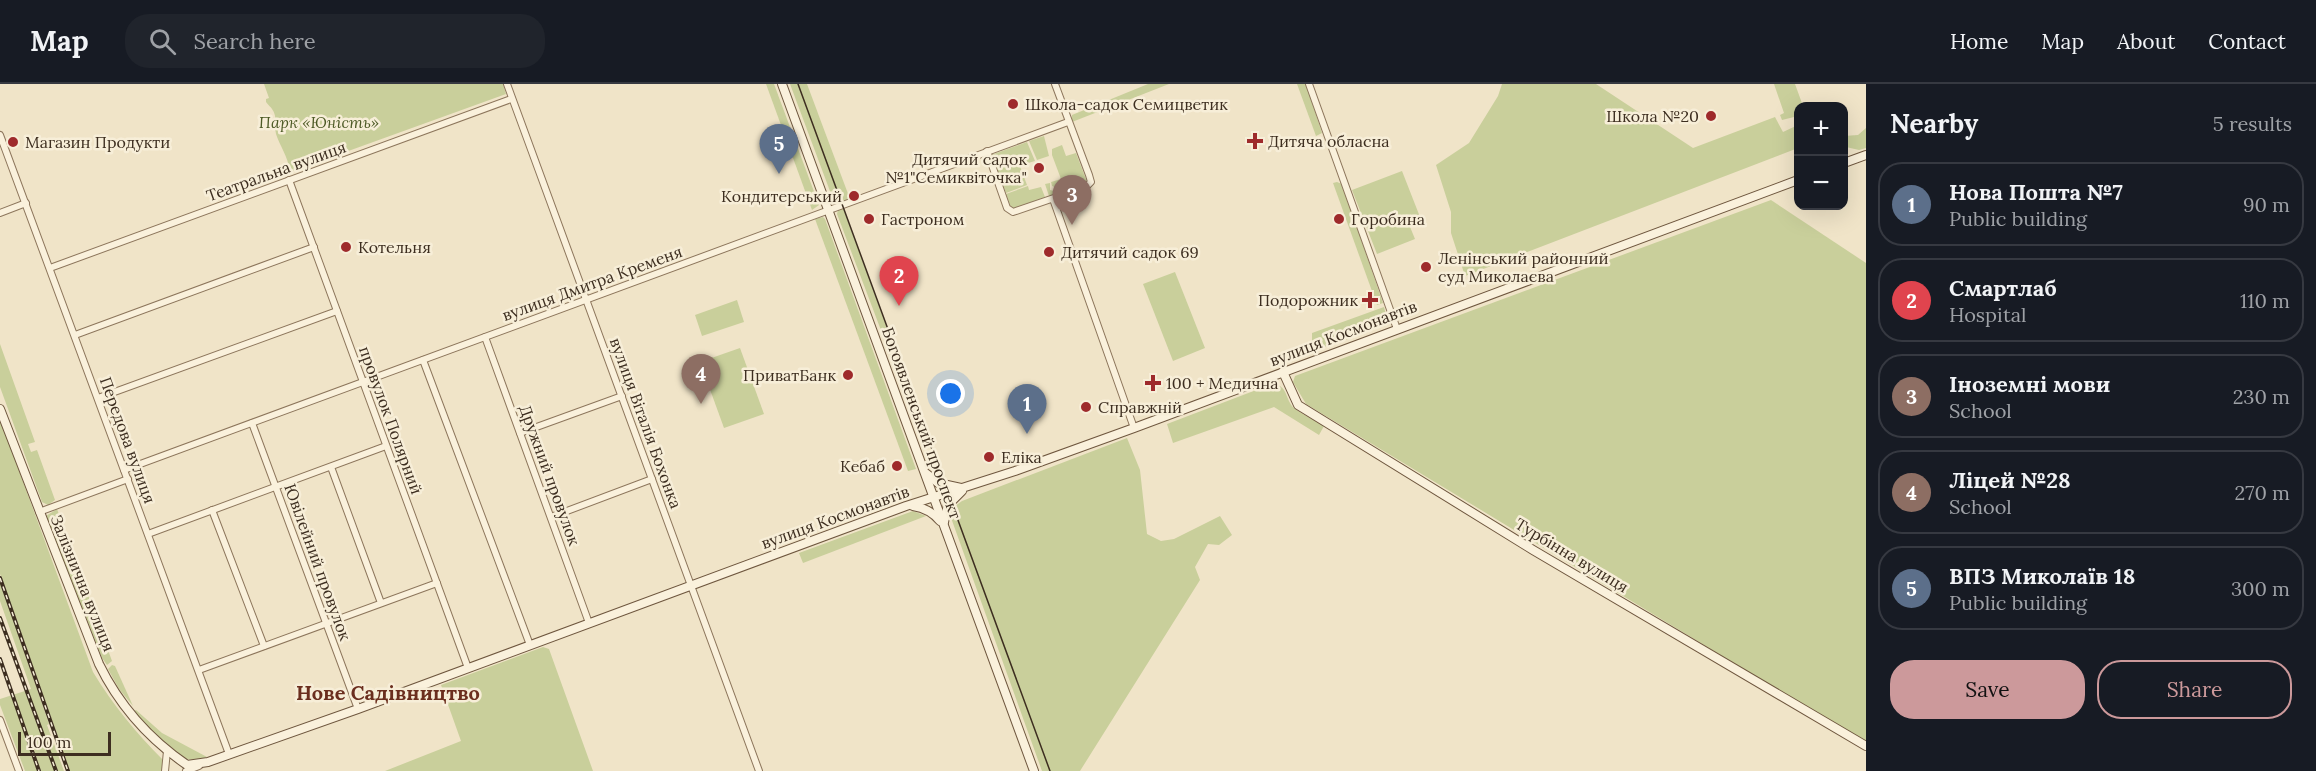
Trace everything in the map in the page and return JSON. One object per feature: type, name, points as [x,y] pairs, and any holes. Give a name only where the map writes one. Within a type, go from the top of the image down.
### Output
[{"type":"street","name":"вулиця Віталія Бохонка","points":[[507,84],[759,771]]},
{"type":"street","name":"Богоявленський проспект","points":[[783,84],[1034,771]]},
{"type":"street","points":[[987,151],[1010,211],[1013,212],[1086,187],[1091,182],[1055,84]]},
{"type":"street","points":[[1309,84],[1397,329]]},
{"type":"street","name":"Театральна вулиця","points":[[50,268],[511,99]]},
{"type":"street","name":"вулиця Дмитра Кременя","points":[[124,471],[1068,122]]},
{"type":"street","name":"Передова вулиця","points":[[0,135],[229,754]]},
{"type":"street","points":[[1848,162],[1866,155]]},
{"type":"street","name":"провулок Полярний","points":[[289,180],[468,668]]},
{"type":"street","name":"вулиця Космонавтів","points":[[186,771],[906,506],[1134,428],[1794,181]]},
{"type":"street","points":[[1053,199],[1134,428]]},
{"type":"street","points":[[0,213],[26,203]]},
{"type":"street","points":[[75,335],[314,247]]},
{"type":"street","points":[[98,398],[337,311]]},
{"type":"street","name":"Дружний провулок","points":[[485,337],[589,623]]},
{"type":"street","points":[[423,360],[530,645]]},
{"type":"street","name":"Турбінна вулиця","points":[[1283,372],[1298,405],[1307,411],[1533,550],[1866,746]]},
{"type":"street","points":[[520,433],[622,396]]},
{"type":"street","name":"Залізнична вулиця","points":[[0,409],[39,512],[111,688],[140,725],[167,752],[187,765],[208,762]]},
{"type":"street","name":"Ювілейний провулок","points":[[252,423],[358,709]]},
{"type":"street","points":[[148,534],[386,446]]},
{"type":"street","points":[[331,467],[381,603]]},
{"type":"street","points":[[926,473],[946,486],[964,488]]},
{"type":"street","points":[[39,512],[128,479]]},
{"type":"street","points":[[550,517],[652,479]]},
{"type":"street","points":[[944,527],[948,505],[964,488]]},
{"type":"street","points":[[906,506],[922,507],[931,512],[944,527]]},
{"type":"street","points":[[212,510],[264,646]]},
{"type":"street","points":[[199,670],[436,583]]},
{"type":"street","points":[[0,720],[18,771]]},
{"type":"street","points":[[165,771],[167,752]]},
{"type":"green space","name":"Парк «Юність»","points":[[264,84],[503,84],[506,94],[290,171],[276,134],[274,112],[266,102],[269,98]]},
{"type":"green space","points":[[766,84],[774,84],[819,205],[812,210]]},
{"type":"green space","points":[[790,84],[807,84],[850,199],[837,204],[834,202]]},
{"type":"green space","points":[[1148,84],[1169,84],[1072,122],[1072,115]]},
{"type":"green space","points":[[1297,84],[1306,84],[1322,133],[1316,136]]},
{"type":"green space","points":[[1502,84],[1596,84],[1693,148],[1775,117],[1783,132],[1794,127],[1794,150],[1465,276],[1451,233],[1451,212],[1436,165],[1469,143],[1498,96]]},
{"type":"green space","points":[[1774,84],[1795,84],[1802,102],[1794,102],[1794,117],[1782,120],[1780,115],[1784,113]]},
{"type":"green space","points":[[1866,128],[1866,148],[1859,150],[1848,147],[1848,136],[1858,135]]},
{"type":"green space","points":[[1044,136],[1049,156],[1037,160],[1029,141]]},
{"type":"green space","points":[[1027,142],[1035,161],[1026,162],[1027,164],[1022,166],[1018,162],[1024,176],[1020,178],[1024,177],[1027,185],[1006,193],[991,155]]},
{"type":"green space","points":[[1062,145],[1066,156],[1076,153],[1087,182],[1049,196],[1045,184],[1050,183],[1050,190],[1054,191],[1057,188],[1052,186],[1051,182],[1061,179],[1052,149]]},
{"type":"green space","points":[[1402,171],[1420,217],[1408,222],[1415,239],[1377,254],[1352,190]]},
{"type":"green space","points":[[1333,183],[1342,184],[1383,303],[1377,305]]},
{"type":"green space","points":[[1028,186],[1029,190],[1041,187],[1045,197],[1011,208],[1006,194]]},
{"type":"green space","points":[[1771,200],[1866,263],[1866,743],[1306,404],[1293,382],[1295,376]]},
{"type":"green space","points":[[843,208],[918,413],[913,415],[837,214],[838,210]]},
{"type":"green space","points":[[823,217],[916,469],[908,471],[815,219]]},
{"type":"green space","points":[[1175,272],[1205,348],[1173,361],[1143,284]]},
{"type":"green space","points":[[737,300],[744,322],[702,336],[695,315]]},
{"type":"green space","points":[[1384,307],[1388,323],[1367,332],[1364,323],[1345,329],[1348,339],[1312,351],[1312,333]]},
{"type":"green space","points":[[0,344],[35,442],[28,444],[31,452],[37,450],[55,500],[48,505],[42,502],[0,387]]},
{"type":"green space","points":[[740,348],[764,414],[724,428],[700,362]]},
{"type":"green space","points":[[1272,384],[1284,389],[1294,408],[1324,426],[1319,435],[1274,407],[1173,443],[1167,424]]},
{"type":"green space","points":[[0,419],[93,672],[125,718],[163,760],[163,771],[70,771],[0,574]]},
{"type":"green space","points":[[1127,438],[1140,470],[1147,534],[1161,541],[1174,539],[1220,516],[1232,535],[1219,545],[1208,544],[1195,567],[1200,580],[1080,771],[1042,771],[950,515],[951,509],[962,501]]},
{"type":"green space","points":[[57,509],[112,661],[107,665],[102,658],[46,516]]},
{"type":"green space","points":[[913,511],[926,516],[803,563],[799,553]]},
{"type":"green space","points":[[0,581],[64,771],[25,771],[0,705],[0,699],[31,689],[0,601]]},
{"type":"green space","points":[[543,647],[549,649],[593,771],[385,771],[461,741],[441,685]]},
{"type":"green space","points":[[112,665],[115,666],[133,706],[119,689],[108,669]]},
{"type":"green space","points":[[136,710],[162,733],[207,757],[189,759],[177,755],[151,730],[134,711]]},
{"type":"tram line","points":[[798,84],[1050,771]]},
{"type":"railway","points":[[0,578],[68,771]]},
{"type":"railway","points":[[0,618],[56,771]]},
{"type":"railway","points":[[0,659],[39,771]]},
{"type":"place","name":"Школа-садок Семицветик","points":[[1013,104]]},
{"type":"place","name":"Школа №20","points":[[1711,116]]},
{"type":"place","name":"Дитяча обласна","points":[[1255,141]]},
{"type":"place","name":"Магазин Продукти","points":[[13,142]]},
{"type":"place","name":"Дитячий садок №1\"Семиквіточка\"","points":[[1039,168]]},
{"type":"place","name":"ВПЗ Миколаїв 18","points":[[779,174]]},
{"type":"place","name":"Кондитерський","points":[[854,196]]},
{"type":"place","name":"Гастроном","points":[[869,219]]},
{"type":"place","name":"Горобина","points":[[1339,219]]},
{"type":"place","name":"Іноземні мови","points":[[1072,225]]},
{"type":"place","name":"Котельня","points":[[346,247]]},
{"type":"place","name":"Дитячий садок 69","points":[[1049,252]]},
{"type":"place","name":"Ленінський районний суд Миколаєва","points":[[1426,267]]},
{"type":"place","name":"Подорожник","points":[[1370,300]]},
{"type":"place","name":"Смартлаб","points":[[899,306]]},
{"type":"place","name":"ПриватБанк","points":[[848,375]]},
{"type":"place","name":"100 + Медична","points":[[1153,383]]},
{"type":"place","name":"Ліцей №28","points":[[701,404]]},
{"type":"place","name":"Справжній","points":[[1086,407]]},
{"type":"place","name":"Нова Пошта №7","points":[[1027,434]]},
{"type":"place","name":"Еліка","points":[[989,457]]},
{"type":"place","name":"Кебаб","points":[[897,466]]},
{"type":"district","name":"Нове Садівництво","points":[[388,693]]}]
